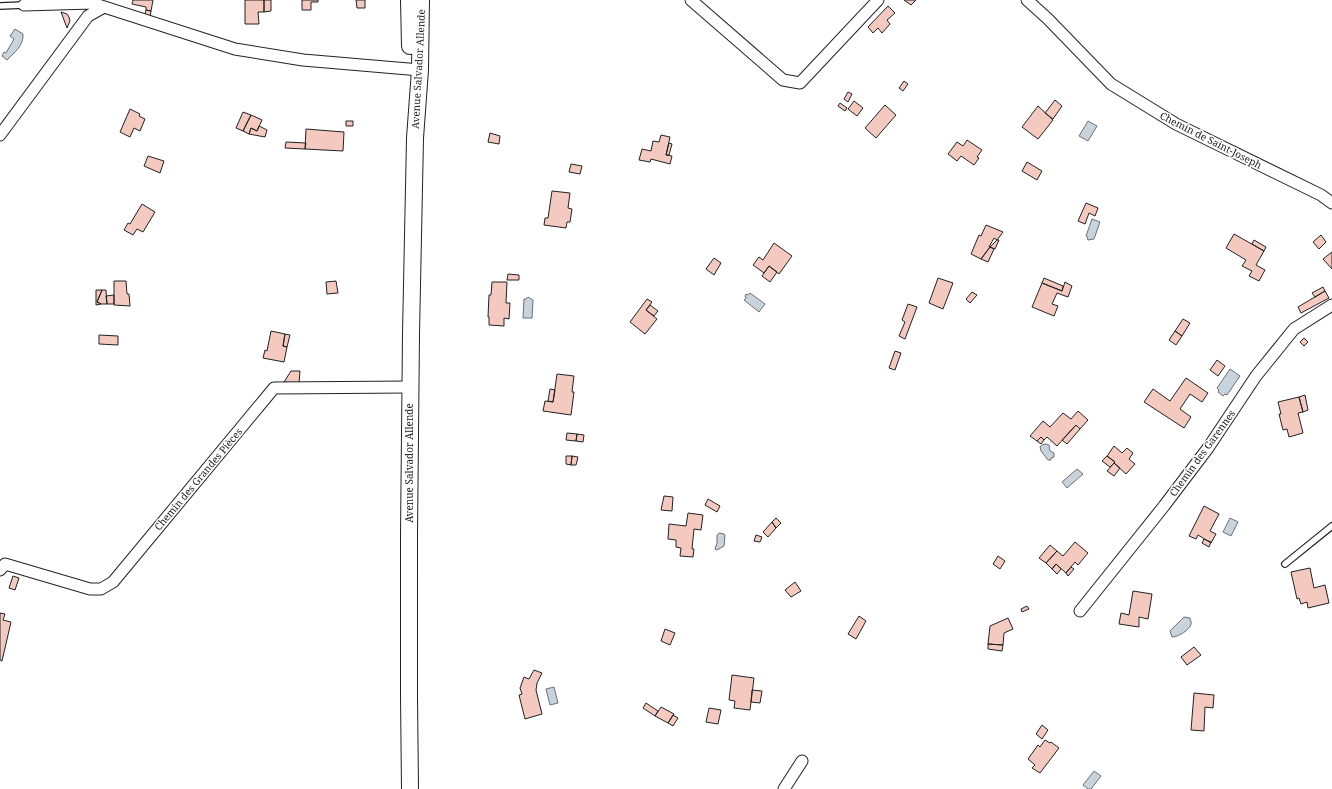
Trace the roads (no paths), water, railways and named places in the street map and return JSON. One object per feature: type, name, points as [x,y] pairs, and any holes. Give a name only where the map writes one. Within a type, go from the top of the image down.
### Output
[{"type":"main road","name":"Avenue Salvador Allende","points":[[409,0],[415,70],[410,387],[410,789]]},
{"type":"main road","name":"Avenue Salvador Allende","points":[[415,70],[422,0]]},
{"type":"street","points":[[691,0],[783,80],[800,83],[878,0]]},
{"type":"street","name":"Chemin de Saint-Joseph","points":[[1027,0],[1048,19],[1111,84],[1176,124],[1320,195],[1332,203]]},
{"type":"street","points":[[24,5],[92,3],[235,49],[303,60],[415,70]]},
{"type":"street","points":[[0,134],[88,16],[104,7]]},
{"type":"street","name":"Chemin des Garennes","points":[[1080,611],[1164,506],[1208,448],[1256,376],[1289,334],[1294,329],[1332,305]]},
{"type":"street","name":"Chemin des Grandes Pièces","points":[[0,570],[5,564],[90,589],[101,589],[114,582],[274,388],[410,387]]},
{"type":"street","points":[[784,789],[802,761]]},
{"type":"lane","points":[[0,6],[24,5]]},
{"type":"lane","points":[[1285,564],[1332,526]]}]
